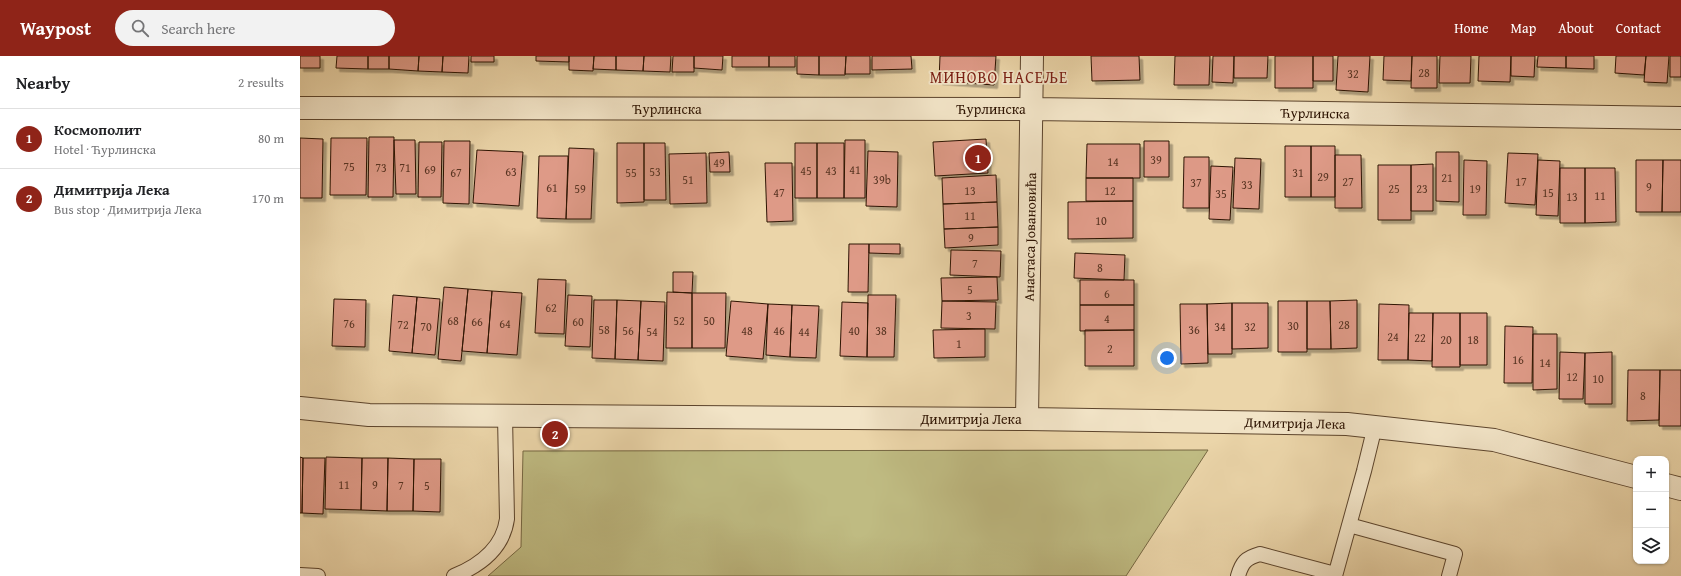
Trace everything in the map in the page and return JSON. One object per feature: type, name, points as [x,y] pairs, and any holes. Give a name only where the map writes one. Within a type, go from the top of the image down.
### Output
[{"type":"street","name":"Анастаса Јовановића","points":[[1027,419],[1032,56]]},
{"type":"street","name":"Ћурлинска","points":[[300,108],[1032,109],[1681,118]]},
{"type":"street","name":"Димитрија Лека","points":[[300,408],[370,415],[1027,419],[1347,424],[1494,440],[1633,476]]},
{"type":"street","points":[[1669,486],[1681,489]]},
{"type":"lane","points":[[454,576],[477,564],[490,554],[501,541],[506,530],[507,518],[504,416]]},
{"type":"lane","points":[[1238,576],[1240,567],[1249,557],[1260,554],[1308,572],[1335,575],[1375,426]]},
{"type":"lane","points":[[1349,525],[1455,554],[1449,576]]},
{"type":"lane","points":[[300,575],[318,576]]},
{"type":"shaded area","points":[[1208,450],[1126,576],[488,576],[521,547],[523,451]]},
{"type":"building","points":[[300,56],[320,56],[320,68],[300,68]]},
{"type":"building","points":[[337,56],[368,56],[368,69],[336,68]]},
{"type":"building","points":[[368,56],[389,56],[389,69],[368,69]]},
{"type":"building","points":[[389,56],[419,56],[418,71],[389,69]]},
{"type":"building","points":[[419,56],[443,56],[442,72],[418,71]]},
{"type":"building","points":[[443,56],[469,56],[468,73],[442,72]]},
{"type":"building","points":[[471,56],[494,56],[494,62],[471,62]]},
{"type":"building","points":[[536,56],[569,56],[569,62],[536,61]]},
{"type":"building","points":[[569,56],[594,56],[593,71],[569,70]]},
{"type":"building","points":[[594,56],[616,56],[616,70],[593,69]]},
{"type":"building","points":[[616,56],[644,56],[643,71],[616,70]]},
{"type":"building","points":[[644,56],[671,56],[670,72],[643,71]]},
{"type":"building","points":[[673,56],[694,56],[694,72],[672,72]]},
{"type":"building","points":[[694,56],[723,56],[722,70],[694,68]]},
{"type":"building","points":[[732,56],[769,56],[769,67],[732,67]]},
{"type":"building","points":[[769,56],[795,56],[795,67],[769,67]]},
{"type":"building","points":[[797,56],[819,56],[819,75],[797,74]]},
{"type":"building","points":[[819,56],[846,56],[845,75],[819,75]]},
{"type":"building","points":[[846,56],[870,56],[870,74],[845,74]]},
{"type":"building","points":[[872,56],[911,56],[912,69],[872,70]]},
{"type":"building","points":[[940,56],[996,56],[994,85],[939,81]]},
{"type":"building","points":[[1091,56],[1139,56],[1140,80],[1092,81]]},
{"type":"building","points":[[1175,56],[1210,56],[1209,85],[1174,85]]},
{"type":"building","points":[[1213,56],[1234,56],[1233,83],[1212,82]]},
{"type":"building","points":[[1234,56],[1268,56],[1267,78],[1234,78]]},
{"type":"building","points":[[1275,56],[1313,56],[1313,88],[1275,88]]},
{"type":"building","points":[[1313,56],[1333,56],[1333,81],[1313,81]]},
{"type":"building","points":[[1338,56],[1370,56],[1368,92],[1336,90]]},
{"type":"building","points":[[1384,56],[1412,56],[1411,81],[1383,80]]},
{"type":"building","points":[[1412,56],[1437,56],[1437,88],[1411,88]]},
{"type":"building","points":[[1440,56],[1471,56],[1470,83],[1439,83]]},
{"type":"building","points":[[1479,56],[1511,56],[1510,82],[1478,81]]},
{"type":"building","points":[[1511,56],[1535,56],[1534,77],[1511,76]]},
{"type":"building","points":[[1538,56],[1566,56],[1566,68],[1537,67]]},
{"type":"building","points":[[1566,56],[1594,56],[1594,69],[1566,68]]},
{"type":"building","points":[[1616,56],[1646,56],[1644,75],[1615,73]]},
{"type":"building","points":[[1646,56],[1669,56],[1667,83],[1644,82]]},
{"type":"building","points":[[1670,56],[1681,56],[1681,77],[1670,77]]},
{"type":"building","points":[[369,137],[394,137],[393,197],[368,197]]},
{"type":"building","points":[[300,138],[323,139],[322,198],[300,198]]},
{"type":"building","points":[[331,138],[367,138],[366,195],[330,195]]},
{"type":"building","points":[[986,139],[988,173],[935,176],[933,142]]},
{"type":"building","points":[[394,140],[415,140],[416,194],[396,194]]},
{"type":"building","points":[[845,140],[865,140],[865,198],[844,198]]},
{"type":"building","points":[[444,141],[470,141],[469,204],[443,203]]},
{"type":"building","points":[[1144,141],[1169,141],[1169,177],[1144,177]]},
{"type":"building","points":[[419,142],[442,142],[441,197],[418,197]]},
{"type":"building","points":[[617,143],[644,143],[644,202],[617,203]]},
{"type":"building","points":[[644,143],[665,143],[666,200],[644,200]]},
{"type":"building","points":[[795,143],[817,143],[817,198],[795,198]]},
{"type":"building","points":[[817,143],[844,143],[844,198],[817,198]]},
{"type":"building","points":[[1087,144],[1140,144],[1140,178],[1086,178]]},
{"type":"building","points":[[1285,146],[1311,146],[1311,197],[1285,197]]},
{"type":"building","points":[[1311,146],[1335,146],[1335,197],[1311,197]]},
{"type":"building","points":[[569,148],[594,149],[591,219],[566,219]]},
{"type":"building","points":[[477,150],[523,152],[519,206],[473,203]]},
{"type":"building","points":[[868,151],[898,152],[897,207],[866,206]]},
{"type":"building","points":[[729,152],[730,172],[710,172],[709,153]]},
{"type":"building","points":[[1436,152],[1459,152],[1459,202],[1436,201]]},
{"type":"building","points":[[706,153],[707,203],[670,204],[669,154]]},
{"type":"building","points":[[1508,153],[1538,154],[1535,205],[1505,203]]},
{"type":"building","points":[[1335,155],[1361,155],[1362,208],[1335,208]]},
{"type":"building","points":[[539,156],[568,156],[566,219],[537,218]]},
{"type":"building","points":[[1184,157],[1209,157],[1209,208],[1183,208]]},
{"type":"building","points":[[1235,158],[1261,159],[1259,209],[1233,208]]},
{"type":"building","points":[[1464,160],[1487,161],[1486,215],[1463,215]]},
{"type":"building","points":[[1538,160],[1560,161],[1558,216],[1536,215]]},
{"type":"building","points":[[1636,160],[1663,160],[1662,212],[1636,212]]},
{"type":"building","points":[[1663,160],[1681,160],[1681,212],[1662,212]]},
{"type":"building","points":[[765,163],[792,163],[793,221],[767,222]]},
{"type":"building","points":[[1433,164],[1433,211],[1411,211],[1411,165]]},
{"type":"building","points":[[1378,165],[1411,165],[1411,220],[1378,220]]},
{"type":"building","points":[[1211,166],[1233,167],[1230,220],[1209,219]]},
{"type":"building","points":[[1560,168],[1585,168],[1585,223],[1560,223]]},
{"type":"building","points":[[1585,168],[1615,168],[1616,222],[1585,223]]},
{"type":"building","points":[[996,175],[997,202],[943,204],[942,178]]},
{"type":"building","points":[[1086,178],[1133,178],[1133,201],[1086,201]]},
{"type":"building","points":[[1133,201],[1133,238],[1068,239],[1068,202]]},
{"type":"building","points":[[997,202],[998,227],[944,229],[943,204]]},
{"type":"building","points":[[998,227],[998,245],[945,248],[944,229]]},
{"type":"building","points":[[849,244],[869,244],[868,292],[848,292]]},
{"type":"building","points":[[869,244],[900,244],[900,254],[869,253]]},
{"type":"building","points":[[951,250],[1001,251],[1000,277],[950,275]]},
{"type":"building","points":[[1075,253],[1125,255],[1124,280],[1074,278]]},
{"type":"building","points":[[673,272],[693,272],[692,293],[673,292]]},
{"type":"building","points":[[997,277],[998,300],[942,301],[941,278]]},
{"type":"building","points":[[538,279],[566,280],[564,334],[535,333]]},
{"type":"building","points":[[1080,280],[1134,280],[1134,305],[1080,305]]},
{"type":"building","points":[[444,287],[468,289],[461,361],[438,359]]},
{"type":"building","points":[[468,289],[492,291],[487,353],[462,351]]},
{"type":"building","points":[[492,291],[522,293],[517,355],[487,353]]},
{"type":"building","points":[[667,292],[692,293],[692,348],[666,348]]},
{"type":"building","points":[[692,293],[726,293],[725,348],[692,348]]},
{"type":"building","points":[[393,295],[417,297],[412,353],[389,351]]},
{"type":"building","points":[[568,295],[592,296],[590,347],[565,346]]},
{"type":"building","points":[[868,295],[896,295],[894,357],[867,357]]},
{"type":"building","points":[[417,297],[440,299],[435,355],[412,353]]},
{"type":"building","points":[[334,299],[366,300],[365,347],[332,346]]},
{"type":"building","points":[[594,300],[617,300],[615,359],[592,358]]},
{"type":"building","points":[[617,300],[641,301],[638,360],[615,359]]},
{"type":"building","points":[[1357,300],[1357,348],[1331,349],[1330,301]]},
{"type":"building","points":[[641,301],[665,302],[663,361],[638,360]]},
{"type":"building","points":[[731,301],[768,304],[763,359],[726,356]]},
{"type":"building","points":[[942,301],[996,302],[995,329],[941,328]]},
{"type":"building","points":[[1278,301],[1307,301],[1307,352],[1278,352]]},
{"type":"building","points":[[1307,301],[1330,301],[1331,349],[1307,349]]},
{"type":"building","points":[[842,302],[868,303],[867,357],[840,356]]},
{"type":"building","points":[[1232,303],[1268,303],[1268,348],[1232,349]]},
{"type":"building","points":[[1232,303],[1232,354],[1208,354],[1207,304]]},
{"type":"building","points":[[768,304],[792,305],[790,357],[766,355]]},
{"type":"building","points":[[1180,304],[1207,304],[1208,363],[1181,364]]},
{"type":"building","points":[[1379,304],[1409,305],[1408,360],[1378,360]]},
{"type":"building","points":[[792,305],[819,306],[816,358],[790,357]]},
{"type":"building","points":[[1080,305],[1134,305],[1134,330],[1080,331]]},
{"type":"building","points":[[1409,313],[1433,313],[1432,361],[1408,360]]},
{"type":"building","points":[[1433,313],[1460,313],[1460,367],[1432,367]]},
{"type":"building","points":[[1460,313],[1487,313],[1487,365],[1460,365]]},
{"type":"building","points":[[1505,326],[1533,327],[1532,383],[1504,383]]},
{"type":"building","points":[[985,329],[985,357],[934,358],[933,330]]},
{"type":"building","points":[[1085,330],[1134,330],[1134,366],[1085,366]]},
{"type":"building","points":[[1533,334],[1557,334],[1557,389],[1533,390]]},
{"type":"building","points":[[1560,352],[1585,353],[1583,399],[1559,399]]},
{"type":"building","points":[[1612,352],[1612,404],[1585,404],[1585,353]]},
{"type":"building","points":[[1628,370],[1660,370],[1659,420],[1627,421]]},
{"type":"building","points":[[1660,370],[1681,370],[1681,426],[1659,426]]},
{"type":"building","points":[[300,457],[303,458],[302,513],[300,513]]},
{"type":"building","points":[[326,457],[362,458],[361,510],[325,509]]},
{"type":"building","points":[[303,458],[325,458],[323,514],[302,513]]},
{"type":"building","points":[[362,458],[388,458],[387,511],[361,510]]},
{"type":"building","points":[[388,458],[414,459],[413,511],[387,511]]},
{"type":"building","points":[[414,459],[441,459],[440,512],[413,511]]},
{"type":"place","name":"Космополит","points":[[978,158]]},
{"type":"place","name":"Димитрија Лека","points":[[555,434]]},
{"type":"district","name":"МИНОВО НАСЕЉЕ","points":[[999,77]]}]
